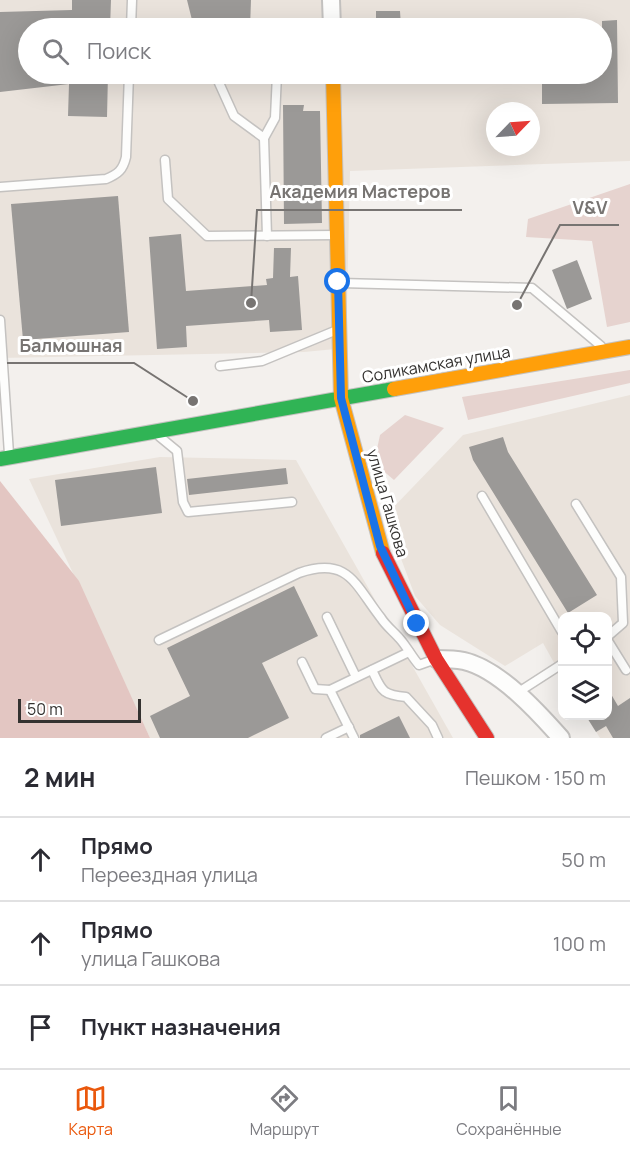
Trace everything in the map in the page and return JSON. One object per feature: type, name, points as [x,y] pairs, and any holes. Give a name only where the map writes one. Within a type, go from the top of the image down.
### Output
[{"type":"street","points":[[331,0],[332,18]]},
{"type":"street","name":"улица Гашкова","points":[[333,84],[341,398],[380,546],[398,587],[436,659],[487,738]]},
{"type":"street","name":"Соликамская улица","points":[[5,458],[630,347]]},
{"type":"street","points":[[436,659],[465,661],[488,672],[517,693],[561,738]]},
{"type":"lane","points":[[131,18],[132,0]]},
{"type":"lane","points":[[0,187],[106,179],[116,174],[124,167],[126,158],[129,84]]},
{"type":"lane","points":[[220,84],[234,116],[264,138]]},
{"type":"lane","points":[[267,237],[264,138],[275,118],[277,84]]},
{"type":"lane","points":[[165,160],[168,199],[199,231],[207,236],[217,238],[336,235]]},
{"type":"lane","points":[[338,282],[532,288],[607,351]]},
{"type":"lane","points":[[0,320],[5,458]]},
{"type":"lane","points":[[220,366],[262,362],[338,330]]},
{"type":"lane","points":[[152,432],[177,451],[183,502],[188,512],[292,502]]},
{"type":"lane","points":[[482,496],[558,625]]},
{"type":"lane","points":[[576,504],[621,577],[623,623],[612,634]]},
{"type":"lane","points":[[159,640],[299,573],[314,568],[329,567],[345,572],[358,584],[381,619],[419,665],[436,659]]},
{"type":"lane","points":[[327,617],[356,677]]},
{"type":"lane","points":[[612,645],[626,670]]},
{"type":"lane","points":[[302,662],[315,689],[330,690],[409,652]]},
{"type":"lane","points":[[517,693],[559,666]]},
{"type":"lane","points":[[372,670],[383,691],[390,696],[406,697],[432,725],[438,738]]},
{"type":"lane","points":[[330,690],[354,738]]},
{"type":"lane","points":[[326,738],[349,727]]},
{"type":"shaded area","points":[[0,0],[630,0],[630,161],[350,171],[346,348],[304,352],[0,358]]},
{"type":"shaded area","points":[[630,184],[630,322],[607,327],[592,241],[526,237],[528,219]]},
{"type":"shaded area","points":[[630,370],[630,383],[468,420],[462,397]]},
{"type":"shaded area","points":[[630,395],[630,738],[600,738],[589,720],[612,720],[612,612],[558,612],[558,670],[543,643],[505,666],[440,625],[415,596],[385,516],[463,435]]},
{"type":"shaded area","points":[[405,415],[444,428],[394,480],[374,463],[380,435]]},
{"type":"shaded area","points":[[160,457],[296,460],[453,738],[150,738],[29,479]]},
{"type":"shaded area","points":[[0,481],[79,581],[150,738],[0,738]]},
{"type":"building","points":[[72,0],[111,0],[110,18],[18,18],[18,84],[69,84],[0,92],[0,12],[72,10]]},
{"type":"building","points":[[187,0],[251,0],[250,18],[192,18]]},
{"type":"building","points":[[376,11],[400,11],[400,18],[376,18]]},
{"type":"building","points":[[612,20],[617,20],[618,103],[542,104],[542,84],[612,84]]},
{"type":"building","points":[[69,84],[108,84],[107,117],[68,116]]},
{"type":"building","points":[[283,105],[304,105],[303,111],[320,111],[322,223],[284,224]]},
{"type":"building","points":[[118,196],[129,332],[23,340],[11,204]]},
{"type":"building","points":[[181,234],[186,291],[267,285],[266,279],[273,278],[274,248],[291,248],[290,277],[298,276],[302,330],[270,332],[269,320],[186,326],[187,347],[157,349],[149,237]]},
{"type":"building","points":[[577,260],[592,299],[567,309],[552,270]]},
{"type":"building","points":[[503,437],[508,452],[597,595],[567,612],[473,460],[469,447]]},
{"type":"building","points":[[156,467],[162,513],[61,526],[55,480]]},
{"type":"building","points":[[286,468],[288,484],[189,495],[187,479]]},
{"type":"building","points":[[294,586],[318,636],[262,663],[289,718],[248,738],[160,738],[150,716],[190,696],[167,648]]},
{"type":"building","points":[[612,696],[618,706],[630,698],[630,738],[613,738],[606,726],[596,732],[588,720],[612,720]]},
{"type":"building","points":[[399,716],[410,738],[360,738],[360,735]]},
{"type":"traffic: fast","points":[[0,459],[394,389]]},
{"type":"traffic: slow","points":[[333,84],[341,398],[383,553]]},
{"type":"traffic: slow","points":[[394,389],[630,347]]},
{"type":"traffic: jam","points":[[383,553],[436,659],[487,738]]},
{"type":"place","name":"Академия Мастеров","points":[[251,303]]},
{"type":"place","name":"V&V","points":[[517,305]]},
{"type":"place","name":"Балмошная","points":[[193,401]]},
{"type":"route","points":[[338,282],[341,398],[380,546],[417,624]]}]
